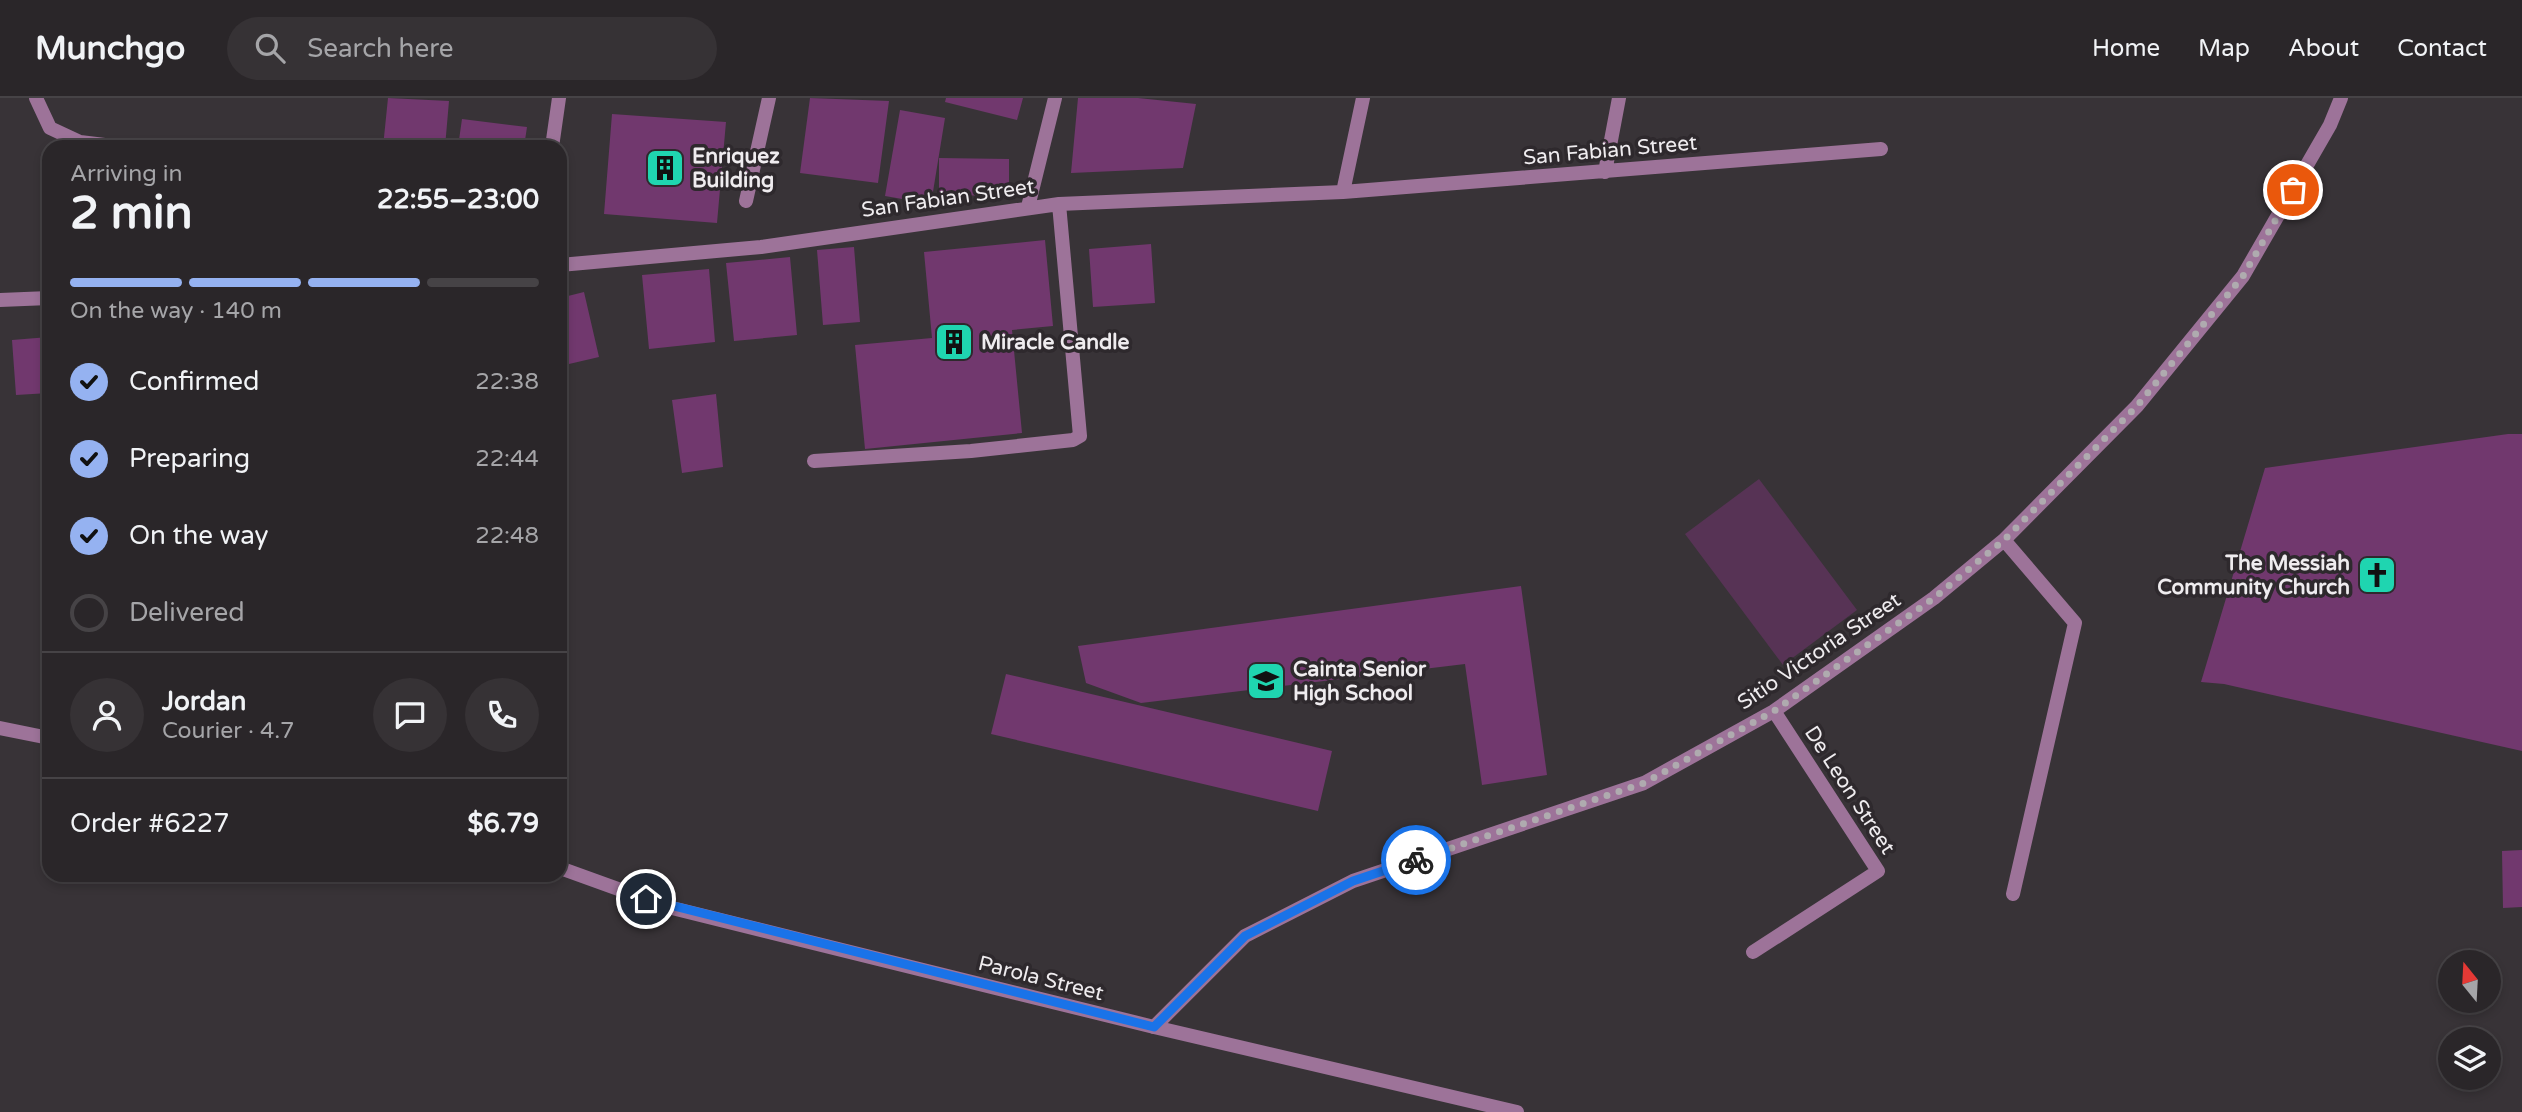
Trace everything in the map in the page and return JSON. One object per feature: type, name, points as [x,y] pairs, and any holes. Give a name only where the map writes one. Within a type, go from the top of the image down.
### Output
[{"type":"street","points":[[36,98],[50,128],[76,140]]},
{"type":"street","points":[[553,140],[559,98]]},
{"type":"street","points":[[746,201],[769,98]]},
{"type":"street","points":[[1028,207],[1055,98]]},
{"type":"street","points":[[1343,192],[1363,98]]},
{"type":"street","points":[[1605,172],[1619,98]]},
{"type":"street","name":"Sitio Victoria Street","points":[[1154,1027],[1245,936],[1353,881],[1644,783],[1774,711],[1934,598],[2004,540],[2137,406],[2243,276],[2330,125],[2342,98]]},
{"type":"street","name":"San Fabian Street","points":[[567,264],[761,247],[1059,204],[1343,192],[1881,149]]},
{"type":"street","points":[[814,461],[971,452],[1073,440],[1080,436],[1059,204]]},
{"type":"street","points":[[0,300],[42,298]]},
{"type":"street","points":[[2004,540],[2075,623],[2013,894]]},
{"type":"street","name":"De Leon Street","points":[[1753,952],[1878,872],[1774,711]]},
{"type":"street","points":[[0,728],[42,737]]},
{"type":"street","name":"Parola Street","points":[[567,871],[668,907],[1154,1027],[1517,1112]]},
{"type":"shaded area","points":[[1759,479],[1857,610],[1783,665],[1685,534]]},
{"type":"building","points":[[388,98],[449,101],[446,140],[384,140]]},
{"type":"building","points":[[810,98],[889,101],[878,183],[800,173]]},
{"type":"building","points":[[946,98],[1023,98],[1017,120],[945,102]]},
{"type":"building","points":[[1078,98],[1138,98],[1196,104],[1183,168],[1071,173]]},
{"type":"building","points":[[900,110],[945,118],[931,204],[885,196]]},
{"type":"building","name":"Enriquez Building","points":[[612,114],[726,122],[717,223],[604,214]]},
{"type":"building","points":[[462,119],[527,127],[525,140],[459,140]]},
{"type":"building","points":[[939,158],[1009,159],[1009,196],[939,195]]},
{"type":"building","name":"Miracle Candle","points":[[1045,240],[1053,326],[1012,330],[1022,433],[865,449],[855,345],[932,338],[924,252]]},
{"type":"building","points":[[1151,244],[1155,303],[1093,307],[1089,249]]},
{"type":"building","points":[[854,247],[860,322],[823,325],[817,250]]},
{"type":"building","points":[[790,257],[797,335],[734,341],[726,263]]},
{"type":"building","points":[[709,269],[715,342],[649,349],[642,275]]},
{"type":"building","points":[[584,292],[599,357],[569,364],[567,296]]},
{"type":"building","points":[[42,338],[42,393],[16,395],[12,340]]},
{"type":"building","points":[[716,394],[723,467],[682,473],[672,400]]},
{"type":"building","name":"The Messiah Community Church","points":[[2522,434],[2522,751],[2224,684],[2201,682],[2265,468]]},
{"type":"building","points":[[1521,586],[1547,775],[1482,785],[1465,664],[1141,703],[1086,683],[1078,646]]},
{"type":"building","points":[[1006,674],[1332,751],[1318,811],[991,734]]},
{"type":"building","points":[[2522,850],[2522,907],[2503,908],[2502,851]]},
{"type":"way so far","points":[[1416,860],[1644,783],[1774,711],[1934,598],[2004,540],[2137,406],[2243,276],[2293,190]]},
{"type":"place","name":"Enriquez Building","points":[[665,168]]},
{"type":"place","name":"Miracle Candle","points":[[954,342]]},
{"type":"place","name":"The Messiah Community Church","points":[[2377,575]]},
{"type":"place","name":"Cainta Senior High School","points":[[1266,681]]},
{"type":"route","points":[[646,899],[668,907],[1154,1027],[1245,936],[1353,881],[1416,860]]}]
